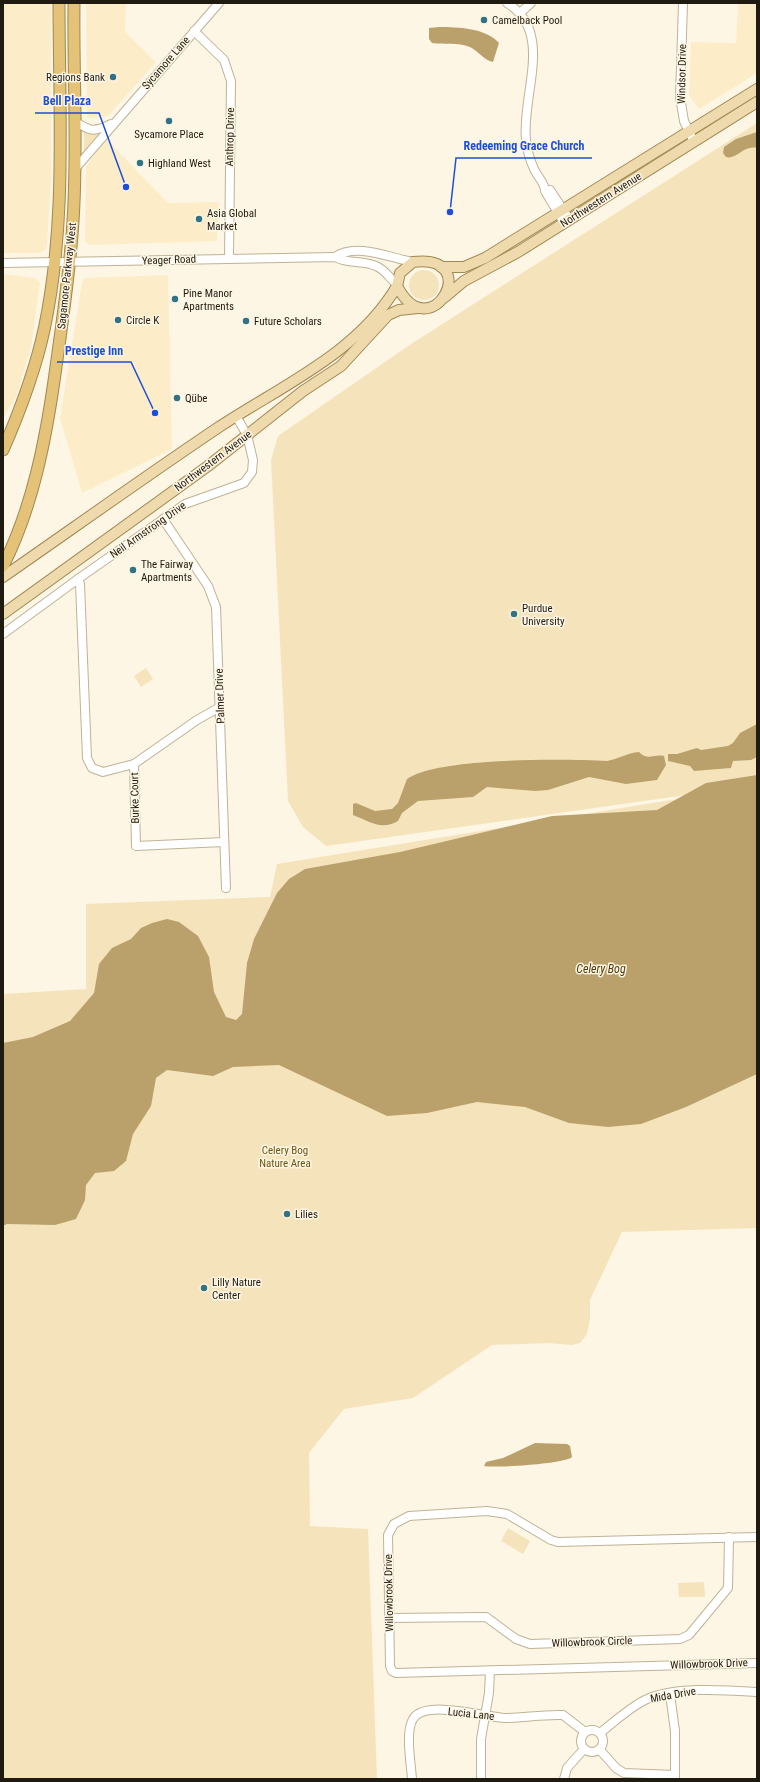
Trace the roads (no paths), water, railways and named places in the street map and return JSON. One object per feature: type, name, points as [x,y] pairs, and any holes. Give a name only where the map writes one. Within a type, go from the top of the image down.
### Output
[{"type":"highway","name":"Sagamore Parkway West","points":[[3,450],[17,419],[34,368],[44,329],[54,262],[59,191],[60,3]]},
{"type":"highway","name":"Sagamore Parkway West","points":[[3,566],[26,510],[42,450],[50,407],[70,262],[74,170],[74,3]]},
{"type":"main road","name":"Northwestern Avenue","points":[[442,267],[460,267],[473,264],[757,88]]},
{"type":"main road","name":"Northwestern Avenue","points":[[445,297],[464,280],[487,270],[567,222],[757,102]]},
{"type":"main road","points":[[413,262],[429,262],[442,267],[447,274],[448,281],[445,297],[433,307],[418,308],[405,299],[397,285],[403,269],[413,262]]},
{"type":"main road","name":"Northwestern Avenue","points":[[3,577],[236,416],[339,350],[367,324],[397,285]]},
{"type":"main road","name":"Northwestern Avenue","points":[[3,614],[208,466],[303,391],[341,366],[388,315],[399,310],[418,308]]},
{"type":"street","name":"Sycamore Lane","points":[[74,170],[219,3]]},
{"type":"street","points":[[507,3],[520,13],[530,29],[533,44],[526,127],[527,147],[533,166],[545,187],[548,187],[567,222]]},
{"type":"street","points":[[520,13],[531,3]]},
{"type":"street","name":"Windsor Drive","points":[[683,3],[680,97],[681,111],[688,132],[694,142]]},
{"type":"street","name":"Anthrop Drive","points":[[194,31],[224,60],[231,81],[229,258]]},
{"type":"street","name":"Sycamore Lane","points":[[74,121],[89,130],[99,130],[114,123]]},
{"type":"street","name":"Yeager Road","points":[[335,257],[342,252],[361,251],[413,262]]},
{"type":"street","name":"Yeager Road","points":[[3,263],[335,257],[344,262],[365,262],[379,267],[397,285]]},
{"type":"street","name":"Neil Armstrong Drive","points":[[3,634],[78,579],[191,501],[244,483],[252,472],[253,467],[247,435],[236,416]]},
{"type":"street","name":"Palmer Drive","points":[[163,519],[208,586],[216,607],[226,888]]},
{"type":"street","points":[[78,579],[80,584],[87,758],[92,768],[103,772],[134,764]]},
{"type":"street","name":"Burke Court","points":[[220,707],[197,720],[134,764],[136,846],[224,842]]},
{"type":"street","name":"Willowbrook Drive","points":[[757,1537],[558,1542],[551,1540],[507,1514],[487,1511],[409,1516],[394,1524],[388,1535],[390,1666],[392,1671],[396,1673],[757,1663]]},
{"type":"street","name":"Willowbrook Circle","points":[[389,1618],[486,1617],[516,1639],[530,1644],[685,1638],[728,1588],[729,1537]]},
{"type":"street","points":[[481,1779],[481,1738],[484,1714],[489,1693],[490,1671]]},
{"type":"street","name":"Mida Drive","points":[[600,1733],[645,1700],[670,1694],[705,1689],[757,1692]]},
{"type":"street","points":[[600,1750],[616,1768],[624,1773],[675,1777],[675,1725],[670,1694]]},
{"type":"street","name":"Lucia Lane","points":[[412,1779],[409,1730],[416,1715],[429,1711],[455,1710],[502,1718],[563,1715],[585,1732]]},
{"type":"street","points":[[591,1730],[600,1733],[603,1740],[600,1750],[590,1753],[584,1749],[581,1738],[585,1732],[591,1730]]},
{"type":"street","points":[[564,1779],[567,1768],[584,1749]]},
{"type":"water","points":[[439,27],[471,29],[487,34],[499,43],[493,62],[465,45],[432,43],[429,39],[429,28]]},
{"type":"water","points":[[757,132],[757,148],[744,150],[730,157],[726,157],[723,153],[724,147],[736,139]]},
{"type":"water","points":[[757,724],[757,757],[751,760],[733,761],[731,768],[694,771],[690,766],[668,761],[668,754],[677,754],[697,748],[701,750],[728,746],[733,743],[740,733]]},
{"type":"water","points":[[639,752],[648,757],[664,756],[666,765],[657,780],[626,784],[589,777],[548,790],[535,791],[487,787],[473,797],[418,801],[402,813],[398,821],[386,825],[375,824],[353,815],[353,804],[356,803],[375,811],[392,809],[398,803],[407,779],[423,772],[473,763],[503,761],[607,761]]},
{"type":"water","name":"Celery Bog","points":[[757,775],[757,1074],[686,1107],[641,1124],[608,1127],[569,1123],[525,1107],[477,1102],[427,1113],[387,1116],[279,1065],[233,1067],[213,1076],[167,1070],[156,1078],[151,1106],[133,1134],[126,1161],[114,1171],[95,1173],[86,1185],[85,1200],[76,1219],[55,1225],[7,1224],[3,1226],[3,1043],[33,1037],[70,1021],[94,993],[99,964],[112,948],[131,939],[141,928],[167,919],[179,922],[198,936],[209,957],[214,992],[226,1017],[236,1020],[242,1014],[247,963],[254,939],[277,893],[289,879],[305,869],[400,852],[552,816],[657,810],[706,783]]},
{"type":"water","points":[[535,1443],[567,1444],[570,1446],[572,1457],[557,1462],[515,1466],[484,1466],[486,1462],[503,1458]]},
{"type":"place","name":"Camelback Pool","points":[[484,20]]},
{"type":"place","name":"Regions Bank","points":[[113,77]]},
{"type":"place","name":"Sycamore Place","points":[[169,121]]},
{"type":"place","name":"Highland West","points":[[140,163]]},
{"type":"place","name":"Bell Plaza","points":[[126,187]]},
{"type":"place","name":"Redeeming Grace Church","points":[[450,212]]},
{"type":"place","name":"Asia Global Market","points":[[199,219]]},
{"type":"place","name":"Pine Manor Apartments","points":[[175,299]]},
{"type":"place","name":"Circle K","points":[[118,320]]},
{"type":"place","name":"Future Scholars","points":[[246,321]]},
{"type":"place","name":"Qübe","points":[[177,398]]},
{"type":"place","name":"Prestige Inn","points":[[155,413]]},
{"type":"place","name":"The Fairway Apartments","points":[[133,570]]},
{"type":"place","name":"Purdue University","points":[[514,614]]},
{"type":"place","name":"Lilies","points":[[287,1214]]},
{"type":"place","name":"Lilly Nature Center","points":[[204,1288]]},
{"type":"park label","name":"Celery Bog Nature Area","points":[[285,1156]]}]
